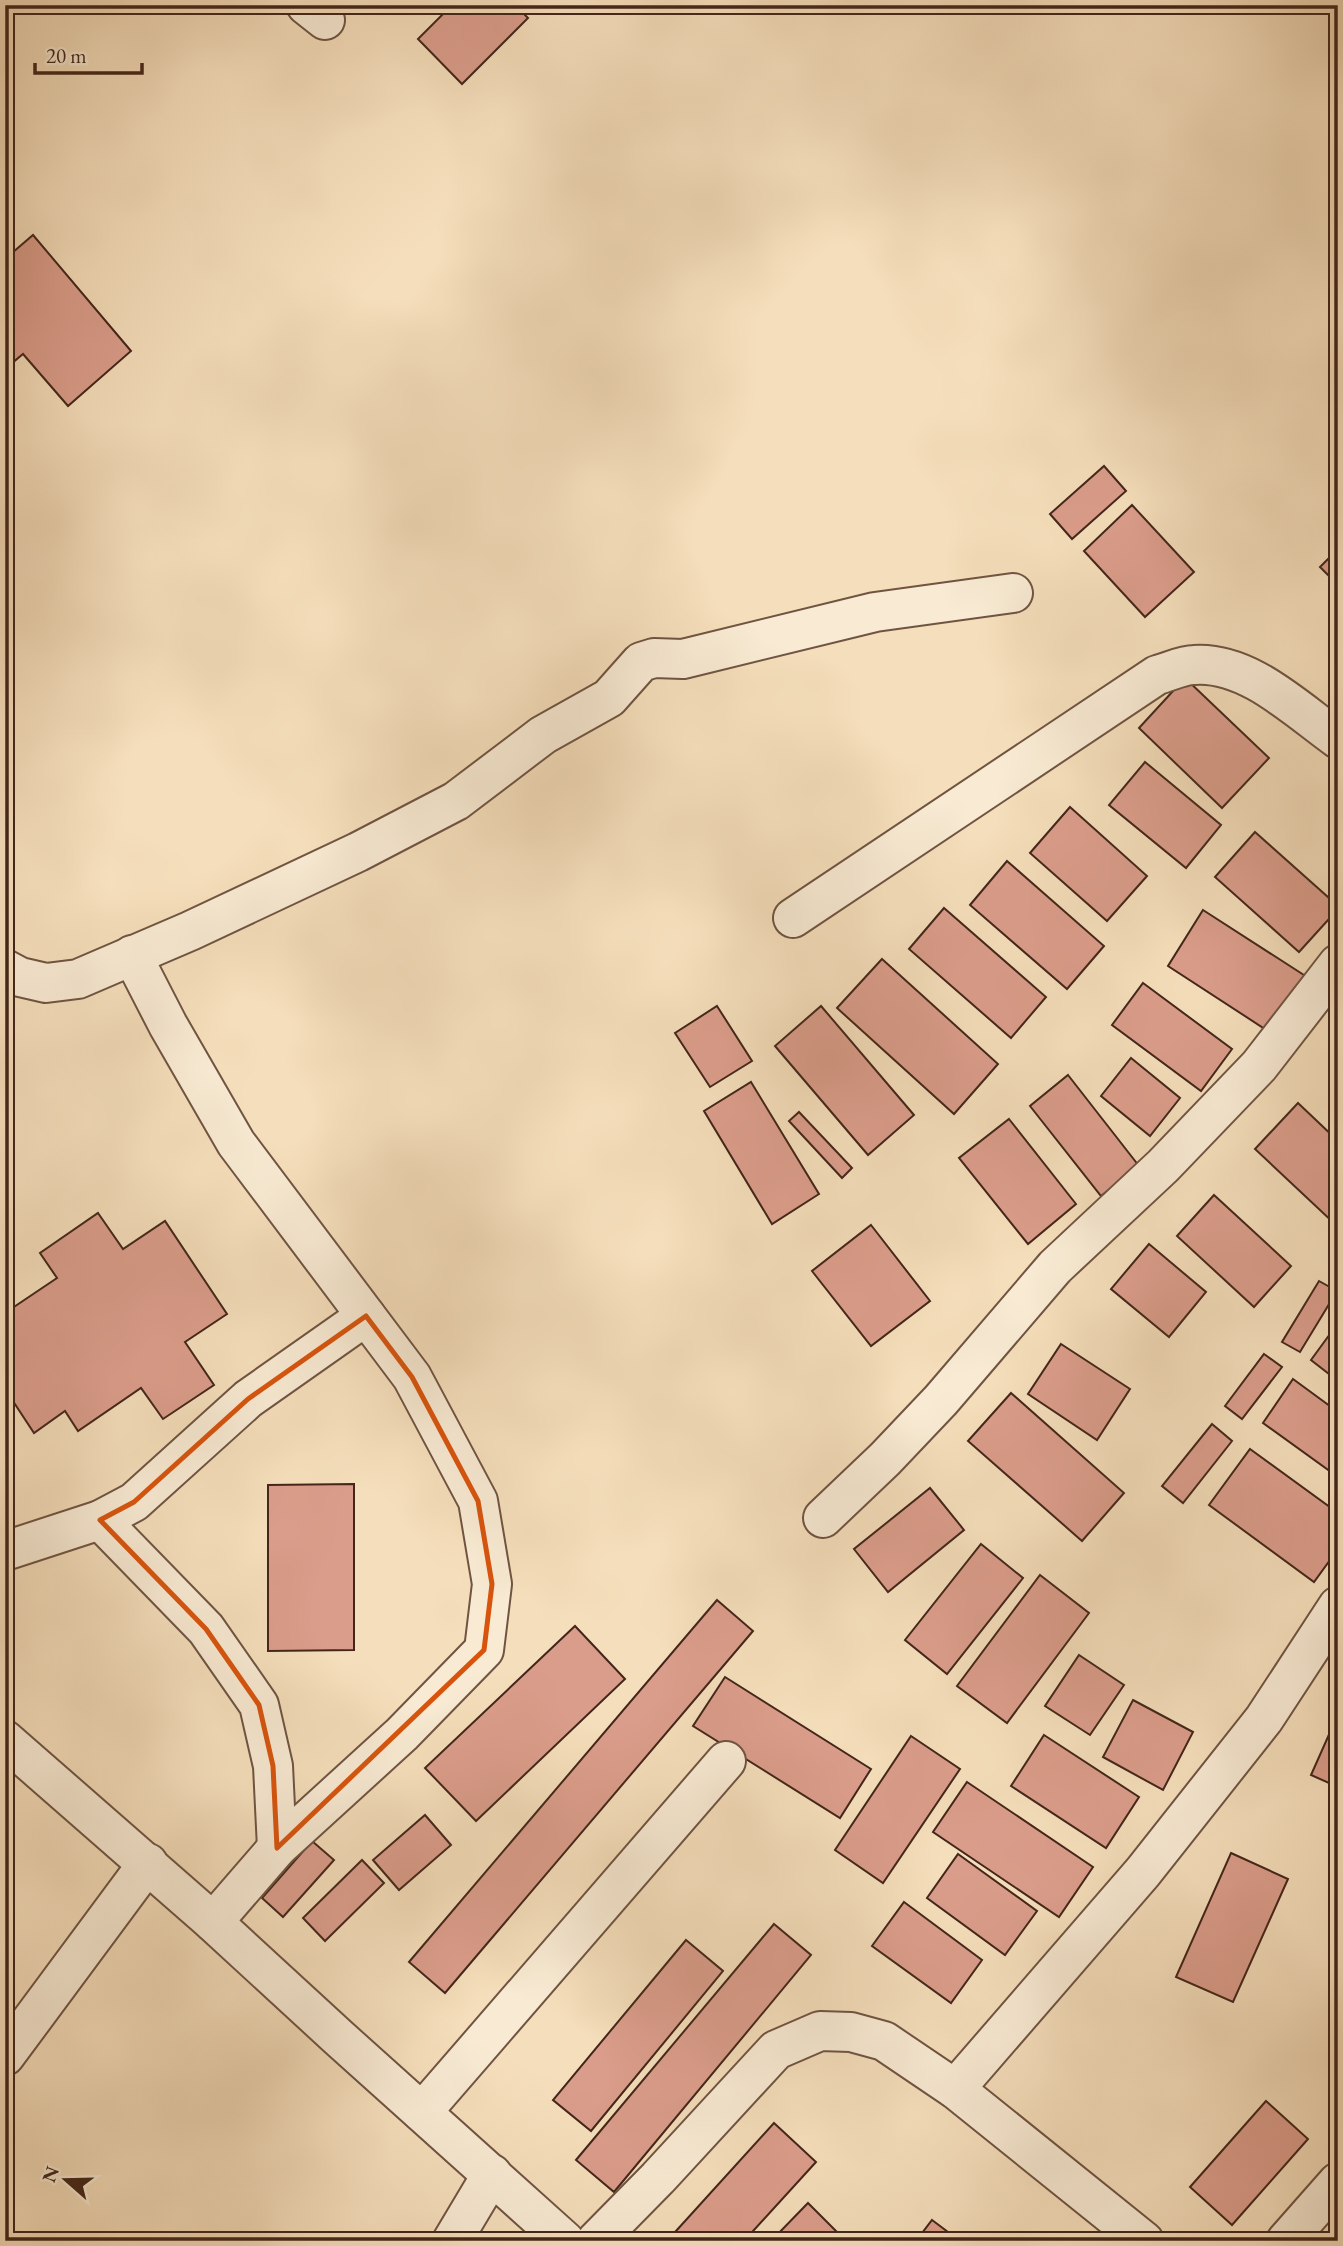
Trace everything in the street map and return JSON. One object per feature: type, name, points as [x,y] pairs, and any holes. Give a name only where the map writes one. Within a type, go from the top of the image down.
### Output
[{"type":"street","points":[[5,969],[20,977],[46,983],[78,979],[358,852],[456,801],[543,735],[609,698],[641,662],[654,658],[682,659],[875,612],[1013,593]]},
{"type":"street","points":[[793,918],[1157,675],[1193,664],[1226,666],[1257,681],[1338,739]]},
{"type":"street","points":[[132,955],[168,1025],[236,1143],[412,1377],[478,1501],[492,1584],[484,1650],[402,1734],[277,1848],[214,1922]]},
{"type":"street","points":[[823,1518],[885,1459],[941,1400],[1055,1267],[1163,1166],[1259,1066],[1338,964]]},
{"type":"street","points":[[5,1551],[100,1520],[134,1502],[248,1399],[366,1316]]},
{"type":"street","points":[[100,1520],[206,1629],[259,1705],[273,1766],[277,1848]]},
{"type":"street","points":[[955,2089],[1143,1872],[1264,1719],[1338,1606]]},
{"type":"street","points":[[5,1740],[214,1922],[565,2241]]},
{"type":"street","points":[[422,2112],[726,1761]]},
{"type":"street","points":[[5,2056],[148,1863]]},
{"type":"street","points":[[596,2241],[776,2050],[821,2031],[850,2032],[884,2041],[955,2089],[1144,2241]]},
{"type":"street","points":[[452,2241],[492,2174]]},
{"type":"street","points":[[1286,2241],[1338,2182]]},
{"type":"highlighted area","points":[[366,1316],[412,1377],[478,1501],[492,1584],[484,1650],[277,1848],[273,1766],[259,1705],[206,1629],[100,1520],[134,1502],[248,1399]]},
{"type":"building","points":[[452,5],[515,5],[528,18],[462,84],[418,39]]},
{"type":"building","points":[[33,235],[131,351],[68,406],[23,354],[5,369],[5,259]]},
{"type":"building","points":[[1104,466],[1126,491],[1072,539],[1050,514]]},
{"type":"building","points":[[1132,505],[1194,572],[1145,617],[1084,551]]},
{"type":"building","points":[[1338,549],[1338,585],[1320,567]]},
{"type":"building","points":[[1185,678],[1269,758],[1222,808],[1139,728]]},
{"type":"building","points":[[1145,762],[1221,825],[1186,868],[1109,805]]},
{"type":"building","points":[[1070,807],[1147,876],[1107,921],[1030,853]]},
{"type":"building","points":[[1255,832],[1338,906],[1299,952],[1215,877]]},
{"type":"building","points":[[1007,861],[1104,946],[1067,989],[970,905]]},
{"type":"building","points":[[944,908],[1046,997],[1011,1038],[909,949]]},
{"type":"building","points":[[1203,910],[1307,977],[1271,1033],[1168,966]]},
{"type":"building","points":[[882,959],[998,1064],[954,1114],[837,1008]]},
{"type":"building","points":[[1143,983],[1232,1049],[1201,1091],[1112,1025]]},
{"type":"building","points":[[717,1006],[752,1061],[710,1087],[675,1033]]},
{"type":"building","points":[[821,1006],[914,1115],[868,1155],[775,1046]]},
{"type":"building","points":[[1131,1058],[1180,1098],[1150,1136],[1101,1096]]},
{"type":"building","points":[[1068,1075],[1139,1166],[1101,1196],[1030,1106]]},
{"type":"building","points":[[751,1082],[819,1194],[772,1224],[704,1111]]},
{"type":"building","points":[[1298,1103],[1338,1141],[1337,1226],[1255,1149]]},
{"type":"building","points":[[799,1112],[852,1168],[842,1178],[789,1121]]},
{"type":"building","points":[[1009,1119],[1076,1204],[1028,1244],[959,1158]]},
{"type":"building","points":[[1214,1195],[1291,1266],[1254,1307],[1177,1236]]},
{"type":"building","points":[[98,1213],[123,1249],[165,1221],[227,1314],[185,1342],[214,1385],[163,1419],[141,1388],[78,1431],[65,1411],[34,1433],[5,1389],[5,1338],[9,1335],[5,1329],[5,1313],[57,1278],[40,1253]]},
{"type":"building","points":[[871,1225],[930,1301],[871,1346],[812,1271]]},
{"type":"building","points":[[1149,1244],[1206,1292],[1169,1337],[1111,1289]]},
{"type":"building","points":[[1319,1281],[1337,1291],[1300,1352],[1282,1342]]},
{"type":"building","points":[[1338,1323],[1338,1381],[1311,1360]]},
{"type":"building","points":[[1061,1344],[1130,1389],[1097,1440],[1028,1394]]},
{"type":"building","points":[[1264,1354],[1282,1367],[1242,1419],[1225,1406]]},
{"type":"building","points":[[1293,1379],[1338,1412],[1338,1477],[1263,1423]]},
{"type":"building","points":[[1011,1393],[1124,1493],[1082,1541],[968,1441]]},
{"type":"building","points":[[1212,1424],[1232,1441],[1183,1503],[1162,1486]]},
{"type":"building","points":[[1250,1449],[1338,1513],[1338,1549],[1314,1582],[1209,1505]]},
{"type":"building","points":[[354,1484],[354,1650],[268,1651],[268,1485]]},
{"type":"building","points":[[930,1488],[964,1530],[888,1592],[854,1549]]},
{"type":"building","points":[[981,1544],[1023,1578],[947,1674],[905,1640]]},
{"type":"building","points":[[1040,1575],[1089,1613],[1007,1723],[957,1686]]},
{"type":"building","points":[[717,1600],[753,1631],[445,1993],[409,1962]]},
{"type":"building","points":[[575,1626],[625,1679],[476,1821],[425,1768]]},
{"type":"building","points":[[1079,1655],[1124,1685],[1090,1735],[1045,1706]]},
{"type":"building","points":[[725,1677],[871,1769],[840,1818],[693,1726]]},
{"type":"building","points":[[1133,1700],[1193,1732],[1163,1790],[1103,1757]]},
{"type":"building","points":[[1335,1721],[1338,1722],[1338,1787],[1311,1775]]},
{"type":"building","points":[[1044,1735],[1139,1797],[1106,1848],[1011,1786]]},
{"type":"building","points":[[911,1736],[960,1769],[883,1883],[835,1850]]},
{"type":"building","points":[[967,1782],[1093,1867],[1059,1917],[933,1832]]},
{"type":"building","points":[[425,1815],[451,1845],[399,1890],[373,1860]]},
{"type":"building","points":[[312,1841],[334,1860],[283,1917],[262,1898]]},
{"type":"building","points":[[1231,1853],[1288,1879],[1233,2002],[1176,1977]]},
{"type":"building","points":[[958,1854],[1037,1911],[1005,1955],[927,1898]]},
{"type":"building","points":[[362,1860],[384,1883],[325,1941],[303,1918]]},
{"type":"building","points":[[904,1902],[982,1960],[951,2003],[872,1946]]},
{"type":"building","points":[[774,1924],[811,1955],[614,2192],[576,2160]]},
{"type":"building","points":[[686,1940],[723,1971],[591,2131],[553,2100]]},
{"type":"building","points":[[1266,2101],[1308,2139],[1232,2225],[1190,2187]]},
{"type":"building","points":[[774,2123],[816,2162],[744,2241],[687,2241],[676,2231]]},
{"type":"building","points":[[808,2203],[846,2241],[771,2241]]},
{"type":"building","points":[[932,2220],[960,2241],[916,2241]]}]
